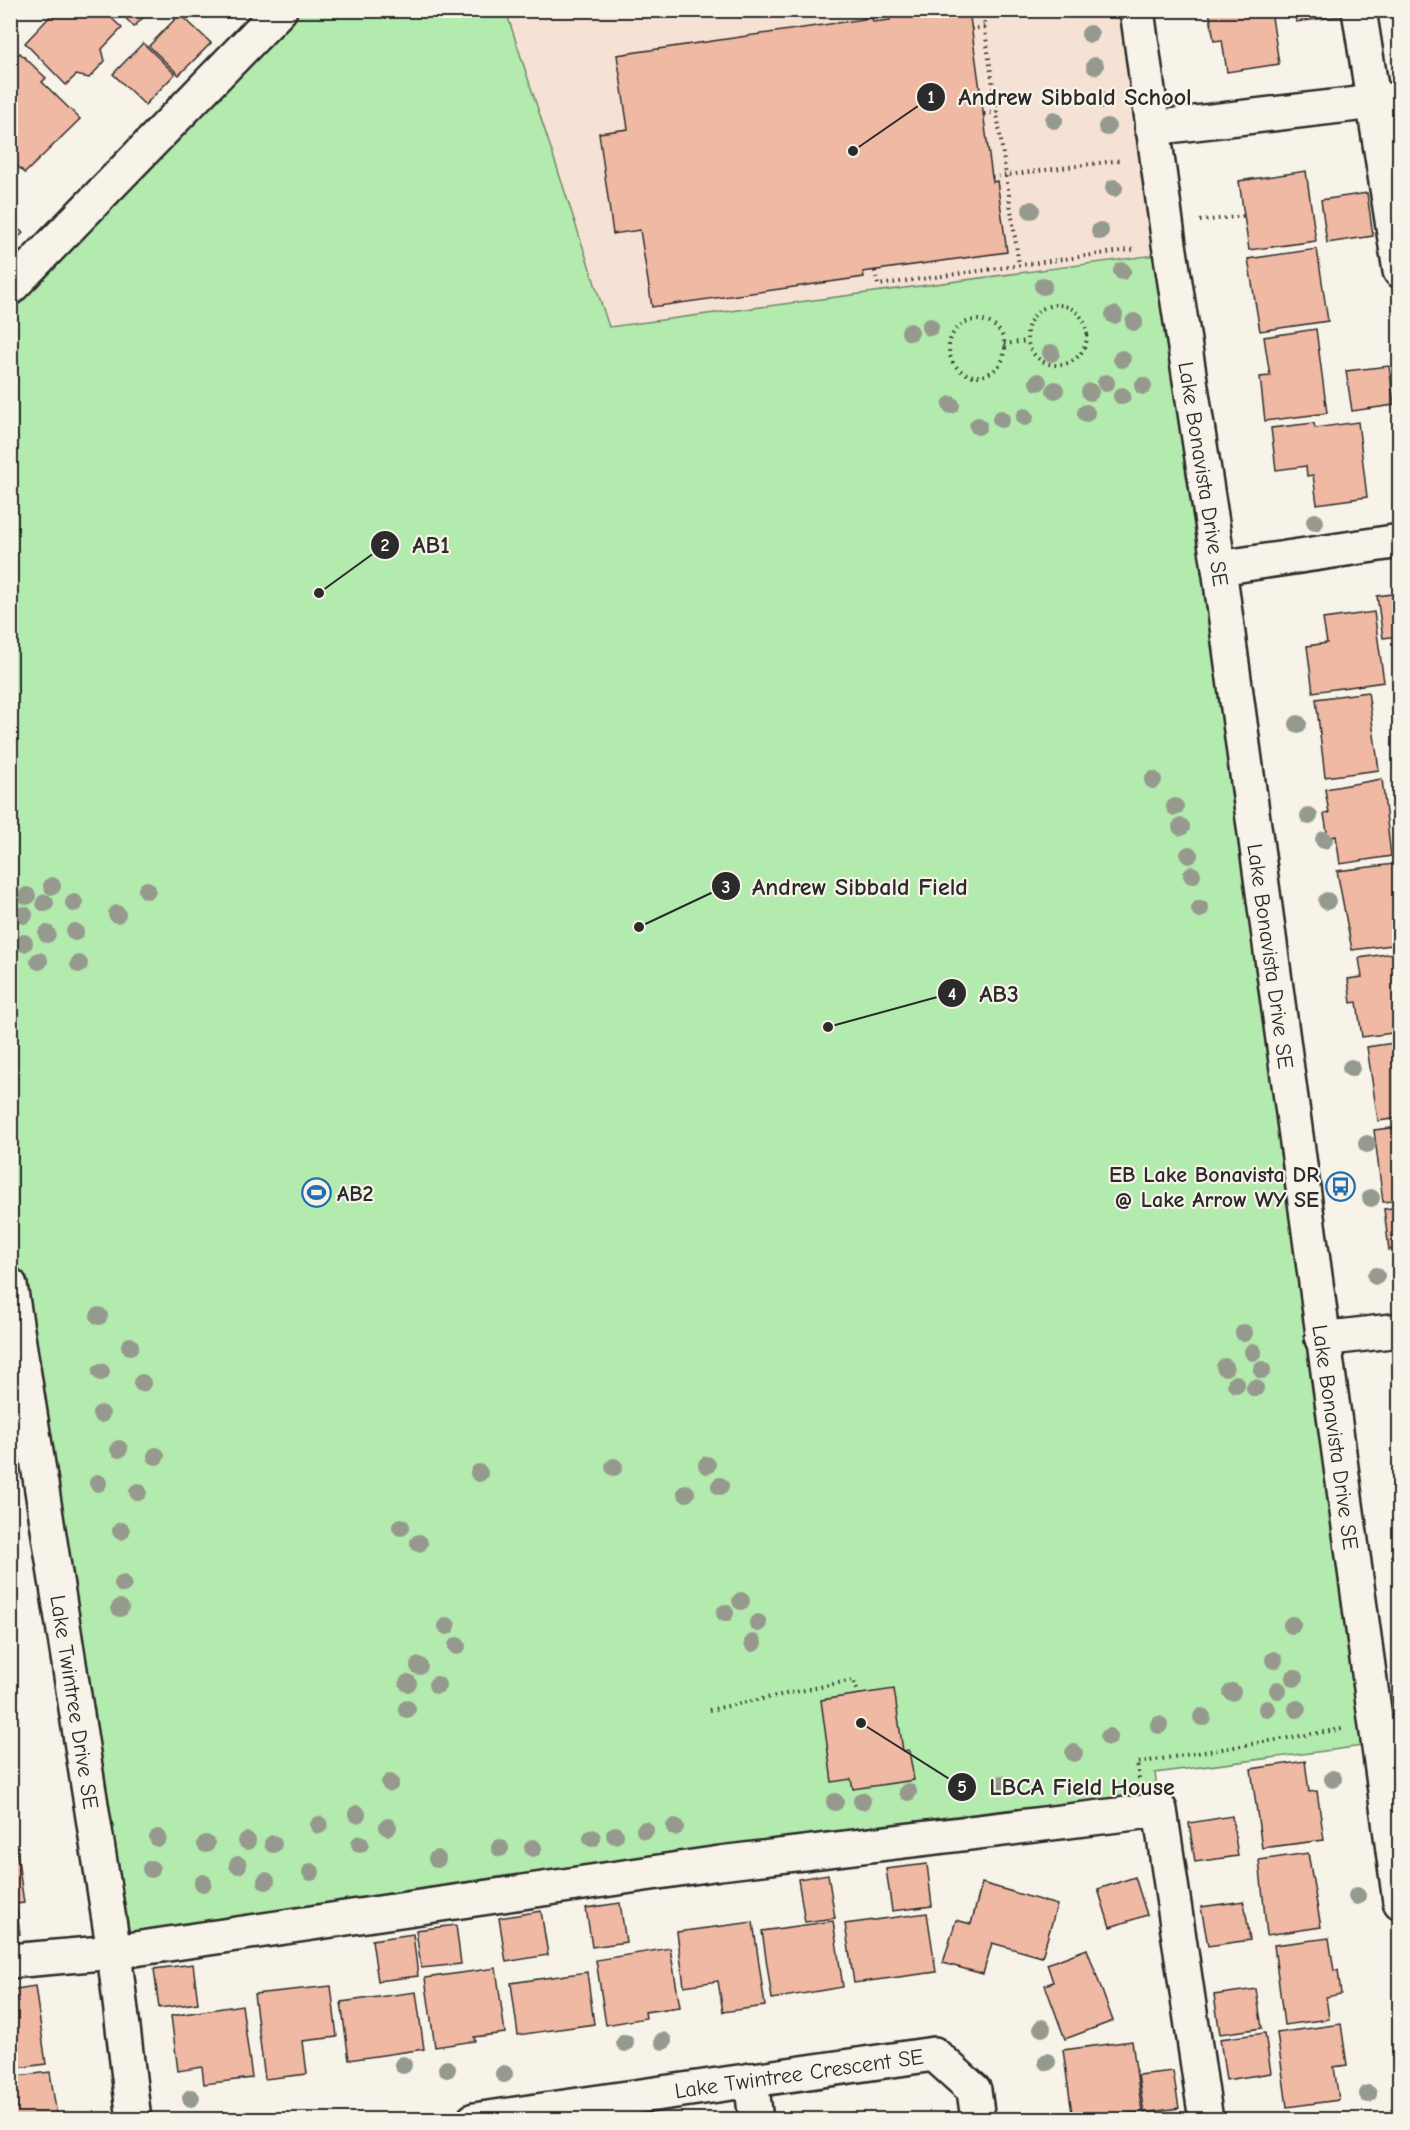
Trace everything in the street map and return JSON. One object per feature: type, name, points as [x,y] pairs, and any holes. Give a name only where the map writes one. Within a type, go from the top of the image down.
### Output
[{"type":"street","points":[[10,288],[280,10]]},
{"type":"street","name":"Lake Bonavista Drive SE","points":[[1137,10],[1166,224],[1219,568],[1322,1338],[1391,1781],[1400,1902]]},
{"type":"street","points":[[1359,10],[1386,101],[1400,271]]},
{"type":"street","points":[[1152,128],[1386,101]]},
{"type":"street","points":[[1219,568],[1400,541]]},
{"type":"street","name":"Lake Twintree Drive SE","points":[[10,1285],[114,1952],[134,2120]]},
{"type":"street","points":[[1322,1338],[1400,1330]]},
{"type":"street","points":[[10,1961],[114,1952],[720,1863],[1160,1810],[1206,2120]]},
{"type":"street","name":"Lake Twintree Crescent SE","points":[[474,2120],[934,2054],[974,2090],[978,2120]]},
{"type":"street","points":[[751,2080],[756,2120]]},
{"type":"path","points":[[863,10],[864,19]]},
{"type":"path","points":[[982,10],[1019,265]]},
{"type":"path","points":[[971,29],[985,27]]},
{"type":"path","points":[[984,114],[997,112]]},
{"type":"path","points":[[992,177],[1127,160]]},
{"type":"path","points":[[1166,224],[1244,216]]},
{"type":"path","points":[[875,271],[878,285],[1140,248]]},
{"type":"path","points":[[1053,305],[1072,309],[1084,323],[1087,333],[1081,352],[1066,364],[1056,365],[1037,358],[1027,341],[1027,331],[1036,313],[1053,305]]},
{"type":"path","points":[[978,319],[995,326],[1001,333],[1004,344],[1003,359],[997,367],[981,375],[971,375],[956,366],[949,348],[954,331],[969,321],[978,319]]},
{"type":"path","points":[[1004,344],[1027,341]]},
{"type":"path","points":[[709,1710],[854,1680],[859,1694]]},
{"type":"path","points":[[1146,1812],[1137,1763],[1345,1728]]},
{"type":"shaded area","points":[[506,11],[1137,11],[1170,253],[609,327]]},
{"type":"green space","points":[[280,11],[506,11],[609,327],[1170,253],[1378,1744],[1155,1773],[1160,1810],[114,1952],[11,1285],[11,288]]},
{"type":"building","points":[[56,10],[71,13],[74,10],[103,10],[122,28],[102,49],[105,61],[89,78],[76,75],[66,85],[25,43]]},
{"type":"building","points":[[118,10],[150,10],[134,27]]},
{"type":"building","points":[[889,10],[969,10],[992,177],[993,182],[997,181],[1007,252],[863,272],[864,277],[652,307],[640,230],[613,234],[599,133],[628,129],[617,55],[864,19],[872,18],[873,22],[890,20]]},
{"type":"building","points":[[1209,10],[1271,10],[1279,64],[1227,72],[1222,40],[1214,41]]},
{"type":"building","points":[[1294,10],[1340,10],[1341,16],[1296,22]]},
{"type":"building","points":[[180,14],[211,43],[179,75],[149,46]]},
{"type":"building","points":[[143,43],[175,74],[145,105],[113,74]]},
{"type":"building","points":[[20,53],[46,78],[42,82],[80,119],[25,173],[10,159],[10,62]]},
{"type":"building","points":[[1306,171],[1316,241],[1249,250],[1239,181]]},
{"type":"building","points":[[1367,193],[1373,236],[1327,243],[1321,200]]},
{"type":"building","points":[[10,221],[23,233],[10,245]]},
{"type":"building","points":[[1317,249],[1328,321],[1260,331],[1248,259]]},
{"type":"building","points":[[1316,329],[1327,413],[1265,421],[1260,377],[1270,376],[1264,337]]},
{"type":"building","points":[[1389,366],[1394,405],[1352,411],[1346,371]]},
{"type":"building","points":[[1358,422],[1367,497],[1317,504],[1313,475],[1307,476],[1306,466],[1276,470],[1271,428],[1314,423],[1315,428]]},
{"type":"building","points":[[1400,593],[1400,636],[1383,638],[1377,596]]},
{"type":"building","points":[[1374,612],[1384,682],[1313,692],[1307,646],[1327,643],[1323,619]]},
{"type":"building","points":[[1393,686],[1400,686],[1400,729],[1398,729]]},
{"type":"building","points":[[1368,692],[1379,770],[1325,777],[1316,699]]},
{"type":"building","points":[[1382,779],[1391,856],[1340,864],[1336,836],[1328,838],[1324,814],[1329,813],[1325,789]]},
{"type":"building","points":[[1394,864],[1400,906],[1400,944],[1352,950],[1337,871]]},
{"type":"building","points":[[1400,952],[1400,1032],[1362,1037],[1357,1002],[1351,1003],[1348,979],[1362,977],[1359,958]]},
{"type":"building","points":[[1400,1042],[1400,1118],[1378,1121],[1367,1047]]},
{"type":"building","points":[[1400,1127],[1400,1200],[1383,1202],[1374,1130]]},
{"type":"building","points":[[1400,1207],[1400,1280],[1397,1281],[1394,1249],[1389,1250],[1384,1209]]},
{"type":"building","points":[[894,1689],[903,1751],[909,1750],[914,1780],[853,1789],[851,1779],[832,1782],[821,1700]]},
{"type":"building","points":[[1305,1761],[1309,1792],[1317,1791],[1324,1840],[1262,1848],[1251,1769]]},
{"type":"building","points":[[1232,1816],[1238,1856],[1195,1862],[1189,1823]]},
{"type":"building","points":[[17,1853],[24,1903],[16,1904],[20,1934],[10,1935],[10,1854]]},
{"type":"building","points":[[1308,1853],[1321,1927],[1267,1935],[1259,1860]]},
{"type":"building","points":[[927,1864],[932,1906],[892,1911],[886,1869]]},
{"type":"building","points":[[828,1874],[835,1918],[805,1922],[798,1879]]},
{"type":"building","points":[[1135,1877],[1147,1915],[1110,1927],[1098,1889]]},
{"type":"building","points":[[982,1883],[1057,1905],[1042,1957],[992,1943],[983,1974],[943,1963],[956,1920],[971,1924]]},
{"type":"building","points":[[1244,1901],[1250,1940],[1208,1946],[1201,1907]]},
{"type":"building","points":[[620,1903],[626,1942],[592,1947],[586,1908]]},
{"type":"building","points":[[541,1911],[548,1955],[506,1962],[499,1918]]},
{"type":"building","points":[[927,1913],[936,1972],[854,1983],[845,1924]]},
{"type":"building","points":[[833,1921],[843,1987],[772,1999],[762,1931]]},
{"type":"building","points":[[753,1922],[765,2006],[723,2012],[718,1981],[684,1986],[677,1932]]},
{"type":"building","points":[[456,1925],[461,1964],[421,1968],[416,1930]]},
{"type":"building","points":[[413,1934],[418,1976],[378,1981],[372,1940]]},
{"type":"building","points":[[1329,1938],[1334,1971],[1338,1970],[1341,1994],[1326,1997],[1329,2019],[1284,2025],[1274,1945]]},
{"type":"building","points":[[670,1948],[680,2007],[645,2012],[646,2018],[606,2025],[596,1960]]},
{"type":"building","points":[[1087,1949],[1113,2021],[1065,2039],[1045,1985],[1053,1982],[1047,1964]]},
{"type":"building","points":[[193,1964],[198,2003],[159,2008],[154,1969]]},
{"type":"building","points":[[496,1968],[505,2033],[474,2037],[475,2041],[435,2047],[425,1978]]},
{"type":"building","points":[[587,1972],[594,2024],[518,2035],[511,1983]]},
{"type":"building","points":[[35,1986],[46,2064],[10,2069],[10,1990]]},
{"type":"building","points":[[331,1986],[337,2037],[303,2041],[307,2074],[265,2079],[254,1994]]},
{"type":"building","points":[[1256,1989],[1262,2028],[1220,2034],[1214,1995]]},
{"type":"building","points":[[416,1992],[424,2049],[349,2060],[341,2002]]},
{"type":"building","points":[[242,2005],[252,2078],[204,2084],[202,2067],[178,2071],[171,2016]]},
{"type":"building","points":[[1341,2024],[1347,2065],[1334,2067],[1339,2100],[1287,2107],[1277,2033]]},
{"type":"building","points":[[1265,2033],[1271,2073],[1226,2080],[1220,2039]]},
{"type":"building","points":[[1132,2041],[1142,2112],[1073,2120],[1063,2050]]},
{"type":"building","points":[[1173,2071],[1179,2108],[1144,2113],[1138,2075]]},
{"type":"building","points":[[50,2072],[57,2116],[10,2120],[10,2077]]},
{"type":"building","points":[[1177,2113],[1178,2120],[1135,2120]]},
{"type":"place","name":"Andrew Sibbald School","points":[[853,151]]},
{"type":"place","name":"AB1","points":[[319,593]]},
{"type":"place","name":"Andrew Sibbald Field","points":[[639,927]]},
{"type":"place","name":"AB3","points":[[828,1027]]},
{"type":"place","name":"EB Lake Bonavista DR @ Lake Arrow WY SE","points":[[1340,1187]]},
{"type":"place","name":"AB2","points":[[316,1193]]},
{"type":"place","name":"LBCA Field House","points":[[861,1723]]}]
